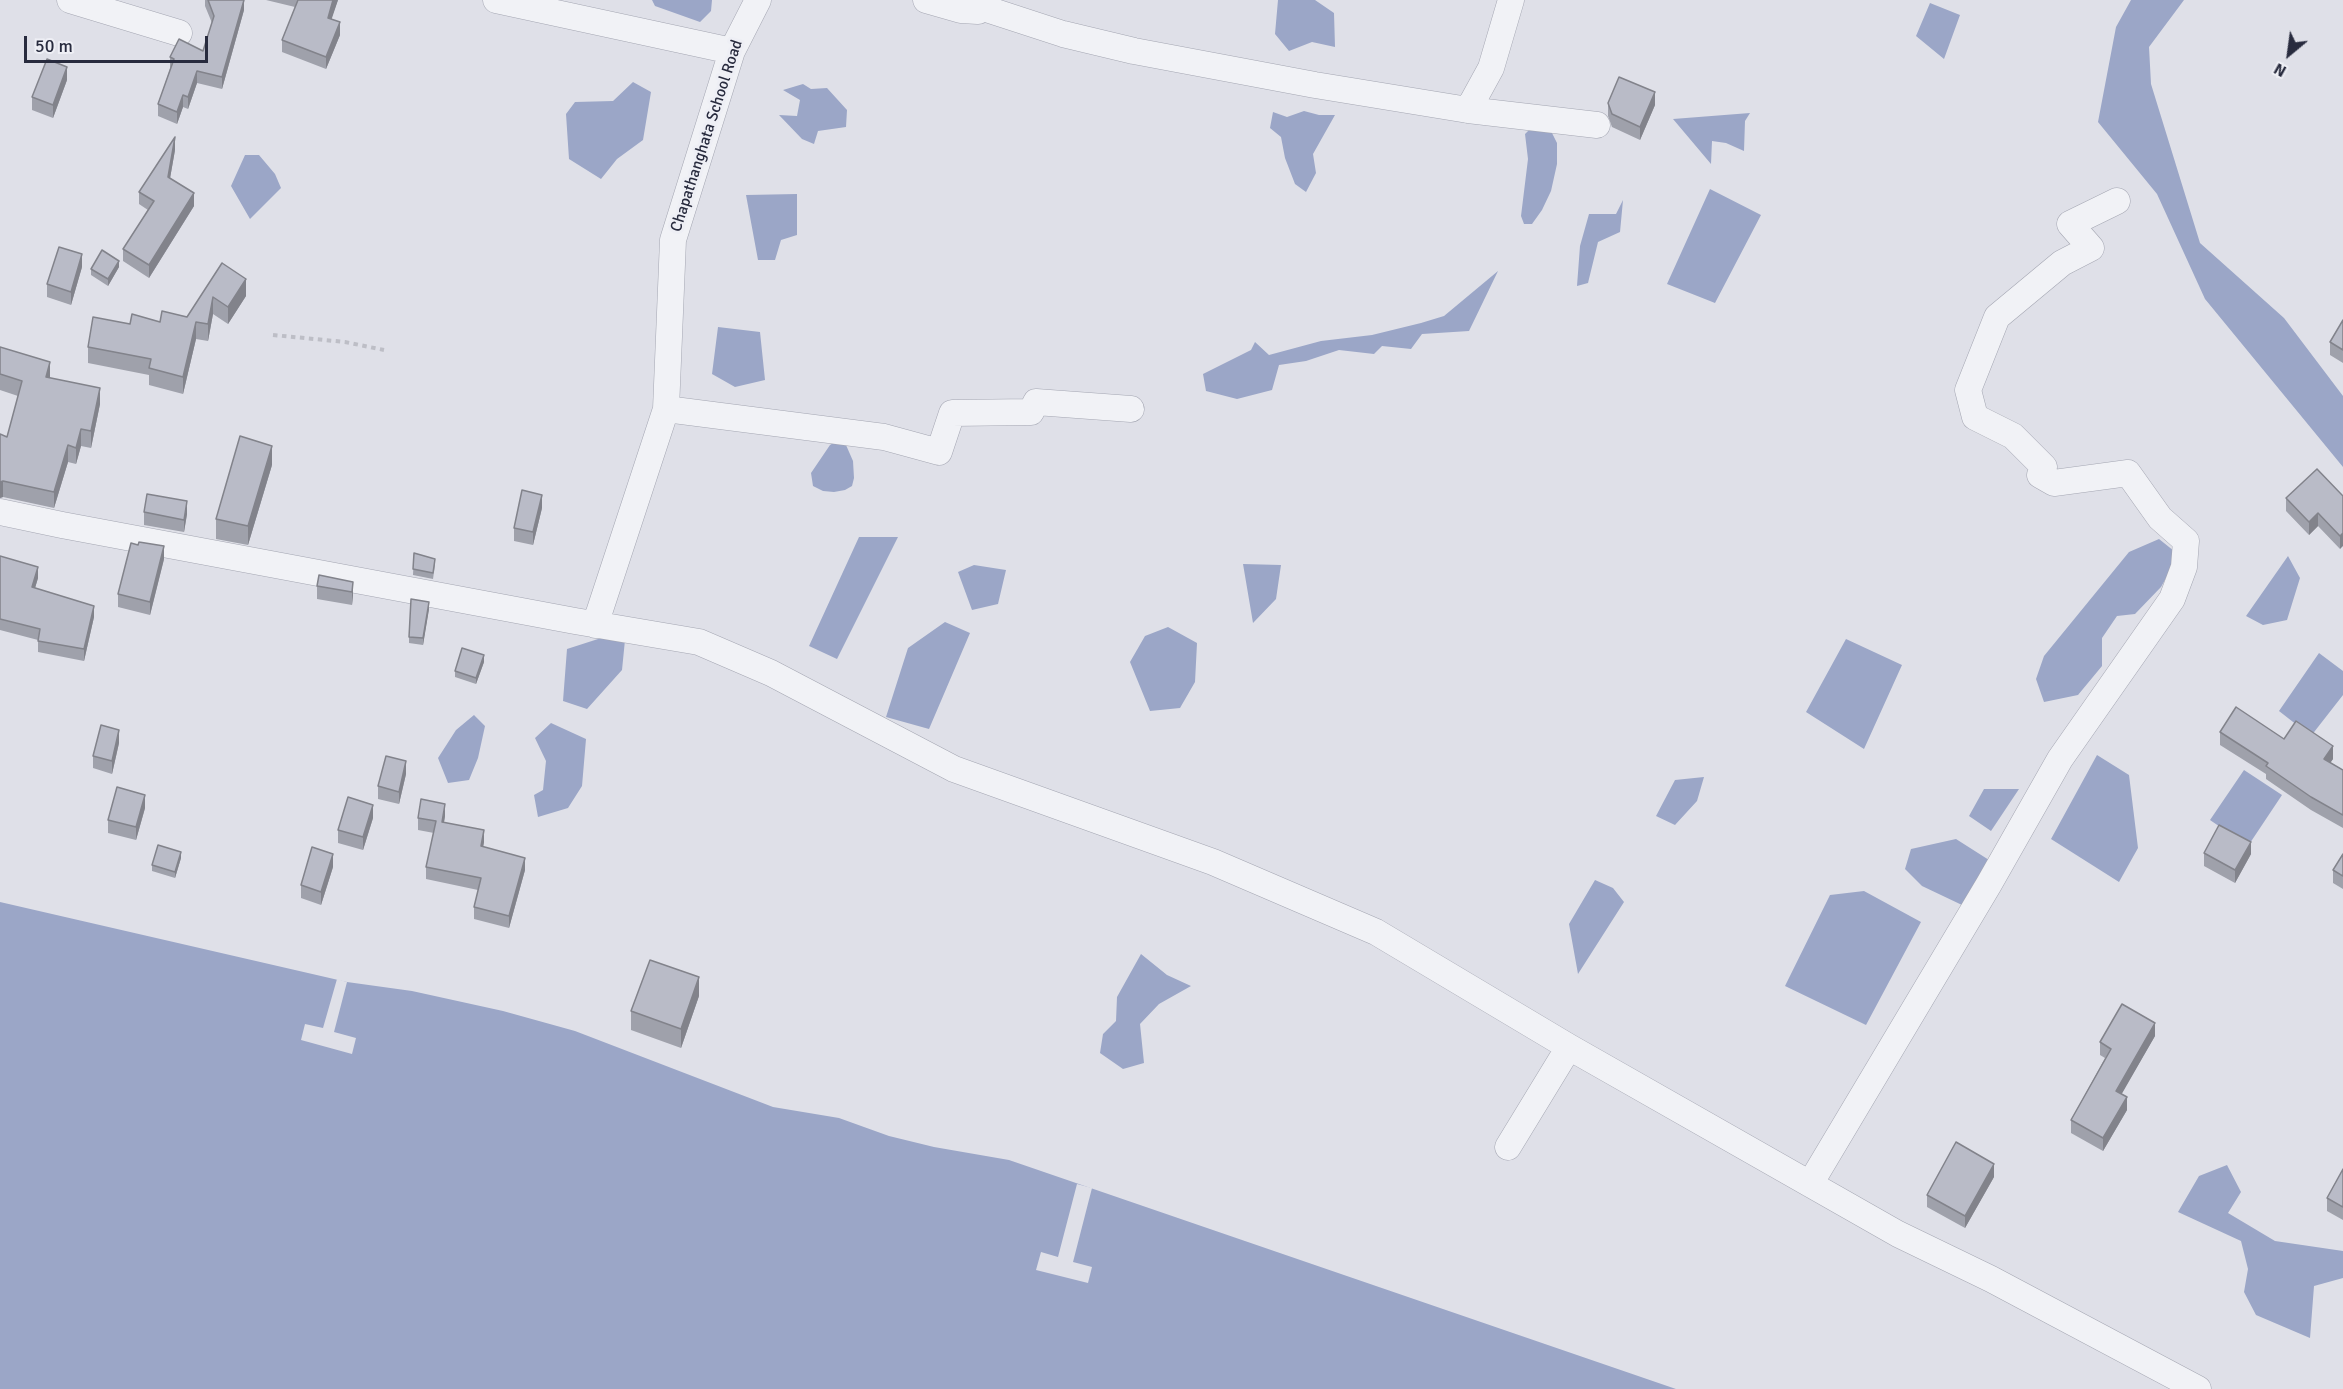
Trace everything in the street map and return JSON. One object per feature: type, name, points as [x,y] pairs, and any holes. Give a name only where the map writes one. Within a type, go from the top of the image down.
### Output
[{"type":"street","points":[[70,0],[179,33]]},
{"type":"street","points":[[496,0],[732,51]]},
{"type":"street","name":"Chapathanghata School Road","points":[[595,625],[666,409],[673,240],[732,51],[758,0]]},
{"type":"street","points":[[926,0],[961,10],[978,11],[980,7],[1063,34],[1134,51],[1315,85],[1468,110],[1596,125]]},
{"type":"street","points":[[1468,110],[1491,68],[1511,0]]},
{"type":"street","points":[[1810,1184],[1989,884],[2060,759],[2172,599],[2184,567],[2186,542],[2160,518],[2128,473],[2054,483],[2040,476],[2044,467],[2013,436],[1975,417],[1968,390],[1997,317],[2061,263],[2091,248],[2070,224],[2116,201]]},
{"type":"street","points":[[666,409],[884,437],[939,452],[952,413],[1030,412],[1036,402],[1131,409]]},
{"type":"street","points":[[0,512],[595,625],[699,642],[771,673],[954,769],[1213,862],[1376,932],[1569,1047],[1898,1234],[1991,1280],[2198,1389]]},
{"type":"street","points":[[1508,1147],[1569,1047]]},
{"type":"path","points":[[273,335],[345,342],[384,350]]},
{"type":"water","points":[[652,0],[712,0],[711,11],[700,22],[655,6]]},
{"type":"water","points":[[1278,0],[1315,0],[1334,13],[1335,47],[1312,42],[1289,51],[1275,34]]},
{"type":"water","points":[[2131,0],[2184,0],[2149,47],[2151,84],[2200,243],[2284,318],[2343,396],[2343,467],[2205,299],[2157,194],[2098,122],[2116,27]]},
{"type":"water","points":[[1930,3],[1960,15],[1944,59],[1916,36]]},
{"type":"water","points":[[633,82],[651,92],[643,140],[617,159],[601,179],[569,159],[566,114],[575,102],[613,101]]},
{"type":"water","points":[[803,84],[811,89],[827,88],[847,110],[846,127],[818,131],[814,144],[802,139],[779,115],[797,116],[800,100],[783,90]]},
{"type":"water","points":[[1304,111],[1319,115],[1335,115],[1313,154],[1316,173],[1306,192],[1295,184],[1285,158],[1281,137],[1270,128],[1273,112],[1287,117]]},
{"type":"water","points":[[1750,113],[1745,121],[1744,151],[1726,143],[1712,141],[1711,164],[1673,119]]},
{"type":"water","points":[[1546,127],[1557,143],[1557,164],[1551,191],[1532,224],[1524,224],[1521,216],[1528,159],[1525,134],[1530,129]]},
{"type":"water","points":[[245,155],[259,155],[275,174],[281,188],[250,219],[231,186]]},
{"type":"water","points":[[1710,189],[1761,215],[1715,303],[1667,284]]},
{"type":"water","points":[[797,194],[797,235],[781,240],[775,260],[758,260],[746,195]]},
{"type":"water","points":[[1623,200],[1620,232],[1598,242],[1588,283],[1577,286],[1580,246],[1589,214],[1616,214]]},
{"type":"water","points":[[1498,271],[1469,331],[1422,334],[1411,349],[1382,346],[1374,354],[1339,350],[1306,361],[1279,365],[1272,390],[1237,399],[1206,391],[1203,374],[1251,350],[1255,342],[1269,355],[1321,341],[1372,335],[1421,323],[1444,316]]},
{"type":"water","points":[[718,327],[760,332],[765,380],[735,387],[712,374]]},
{"type":"water","points":[[835,442],[846,445],[853,461],[854,478],[852,486],[845,490],[823,491],[813,486],[811,473],[830,445]]},
{"type":"water","points":[[859,537],[898,537],[837,659],[809,646]]},
{"type":"water","points":[[2159,539],[2179,555],[2161,587],[2135,614],[2117,616],[2102,638],[2102,666],[2078,695],[2044,702],[2036,679],[2044,656],[2129,552]]},
{"type":"water","points":[[2288,556],[2300,578],[2287,620],[2263,625],[2246,616]]},
{"type":"water","points":[[1243,564],[1281,565],[1276,599],[1253,623]]},
{"type":"water","points":[[974,565],[1006,570],[998,604],[972,610],[958,572]]},
{"type":"water","points":[[945,622],[970,633],[929,729],[886,717],[908,648]]},
{"type":"water","points":[[1168,627],[1197,643],[1195,682],[1180,708],[1150,711],[1130,662],[1145,636]]},
{"type":"water","points":[[626,630],[622,670],[587,709],[563,701],[567,649]]},
{"type":"water","points":[[1846,639],[1902,665],[1864,749],[1806,712]]},
{"type":"water","points":[[2319,653],[2343,671],[2343,695],[2311,736],[2279,711]]},
{"type":"water","points":[[474,715],[485,726],[478,758],[469,780],[448,783],[438,758],[456,730]]},
{"type":"water","points":[[551,723],[586,739],[582,786],[568,808],[538,817],[534,795],[543,790],[546,761],[535,738]]},
{"type":"water","points":[[2097,755],[2129,775],[2138,848],[2119,882],[2051,839]]},
{"type":"water","points":[[2244,770],[2282,795],[2248,846],[2210,820]]},
{"type":"water","points":[[1704,777],[1697,801],[1675,825],[1656,816],[1675,780]]},
{"type":"water","points":[[1984,789],[2019,789],[1991,831],[1969,816]]},
{"type":"water","points":[[1956,839],[1989,860],[1962,905],[1922,886],[1905,869],[1911,849]]},
{"type":"water","points":[[1595,880],[1613,888],[1624,902],[1578,974],[1569,924]]},
{"type":"water","points":[[1864,891],[1921,922],[1866,1025],[1785,986],[1830,895]]},
{"type":"water","points":[[0,902],[347,982],[412,991],[503,1011],[575,1031],[773,1107],[839,1118],[889,1136],[934,1147],[1009,1160],[1676,1389],[0,1389]]},
{"type":"water","points":[[1141,954],[1167,975],[1191,986],[1159,1004],[1140,1024],[1144,1063],[1123,1069],[1100,1053],[1103,1034],[1116,1021],[1117,997]]},
{"type":"water","points":[[2227,1165],[2241,1192],[2228,1213],[2275,1241],[2343,1251],[2343,1278],[2314,1286],[2310,1338],[2256,1315],[2244,1292],[2248,1269],[2241,1241],[2178,1212],[2199,1176]]},
{"type":"pier","points":[[337,979],[347,982],[334,1032],[356,1038],[352,1054],[301,1040],[305,1024],[323,1028]]},
{"type":"pier","points":[[1077,1184],[1092,1188],[1073,1262],[1092,1267],[1088,1283],[1036,1270],[1041,1252],[1058,1257]]},
{"type":"building","points":[[208,0],[244,0],[222,77],[197,71],[188,97],[183,95],[177,112],[158,104],[174,59],[170,57],[179,39],[203,51],[214,16]]},
{"type":"building","points":[[298,0],[333,0],[328,18],[340,22],[326,57],[282,40]]},
{"type":"building","points":[[47,59],[67,67],[53,105],[32,97]]},
{"type":"building","points":[[1619,77],[1655,92],[1640,127],[1612,114],[1608,103]]},
{"type":"building","points":[[175,137],[168,177],[194,193],[149,265],[123,249],[154,201],[139,192]]},
{"type":"building","points":[[59,247],[82,254],[71,292],[47,284]]},
{"type":"building","points":[[102,250],[119,261],[108,279],[91,269]]},
{"type":"building","points":[[222,263],[246,279],[228,307],[213,297],[208,324],[196,322],[183,377],[149,368],[151,359],[88,347],[93,317],[130,324],[132,314],[160,322],[162,311],[187,317]]},
{"type":"building","points":[[2343,320],[2343,350],[2330,342]]},
{"type":"building","points":[[0,347],[50,362],[46,377],[100,388],[91,431],[81,429],[76,448],[68,445],[54,492],[0,482],[0,434],[7,437],[22,381],[0,374]]},
{"type":"building","points":[[240,436],[272,446],[248,526],[216,519]]},
{"type":"building","points":[[2317,469],[2343,496],[2343,533],[2340,536],[2318,513],[2309,522],[2286,498]]},
{"type":"building","points":[[522,490],[542,495],[533,532],[514,528]]},
{"type":"building","points":[[147,494],[187,501],[184,520],[144,512]]},
{"type":"building","points":[[139,542],[164,546],[150,602],[118,594],[131,543],[138,545]]},
{"type":"building","points":[[414,553],[435,559],[433,573],[413,569]]},
{"type":"building","points":[[0,556],[38,567],[32,587],[94,606],[84,649],[38,641],[40,629],[0,619]]},
{"type":"building","points":[[319,575],[353,582],[352,592],[317,586]]},
{"type":"building","points":[[411,599],[429,602],[423,638],[409,637]]},
{"type":"building","points":[[462,648],[484,655],[476,678],[455,671]]},
{"type":"building","points":[[2236,707],[2284,739],[2296,721],[2333,746],[2324,759],[2343,770],[2343,815],[2311,797],[2266,766],[2268,763],[2220,732]]},
{"type":"building","points":[[101,725],[119,730],[112,761],[93,756]]},
{"type":"building","points":[[386,756],[406,761],[399,792],[378,786]]},
{"type":"building","points":[[117,787],[145,795],[136,827],[108,820]]},
{"type":"building","points":[[348,797],[373,805],[363,837],[338,830]]},
{"type":"building","points":[[421,799],[445,804],[442,822],[484,830],[481,846],[525,858],[509,916],[474,907],[481,878],[426,867],[436,821],[418,818]]},
{"type":"building","points":[[2219,825],[2251,842],[2235,870],[2204,853]]},
{"type":"building","points":[[158,845],[181,852],[175,872],[152,865]]},
{"type":"building","points":[[312,847],[333,854],[321,892],[301,885]]},
{"type":"building","points":[[2343,854],[2343,876],[2333,870]]},
{"type":"building","points":[[650,960],[699,977],[681,1029],[631,1011]]},
{"type":"building","points":[[2122,1004],[2155,1023],[2116,1091],[2127,1097],[2103,1138],[2071,1120],[2111,1049],[2100,1042]]},
{"type":"building","points":[[1956,1142],[1994,1164],[1965,1216],[1927,1195]]},
{"type":"building","points":[[2343,1169],[2343,1207],[2327,1198]]}]
